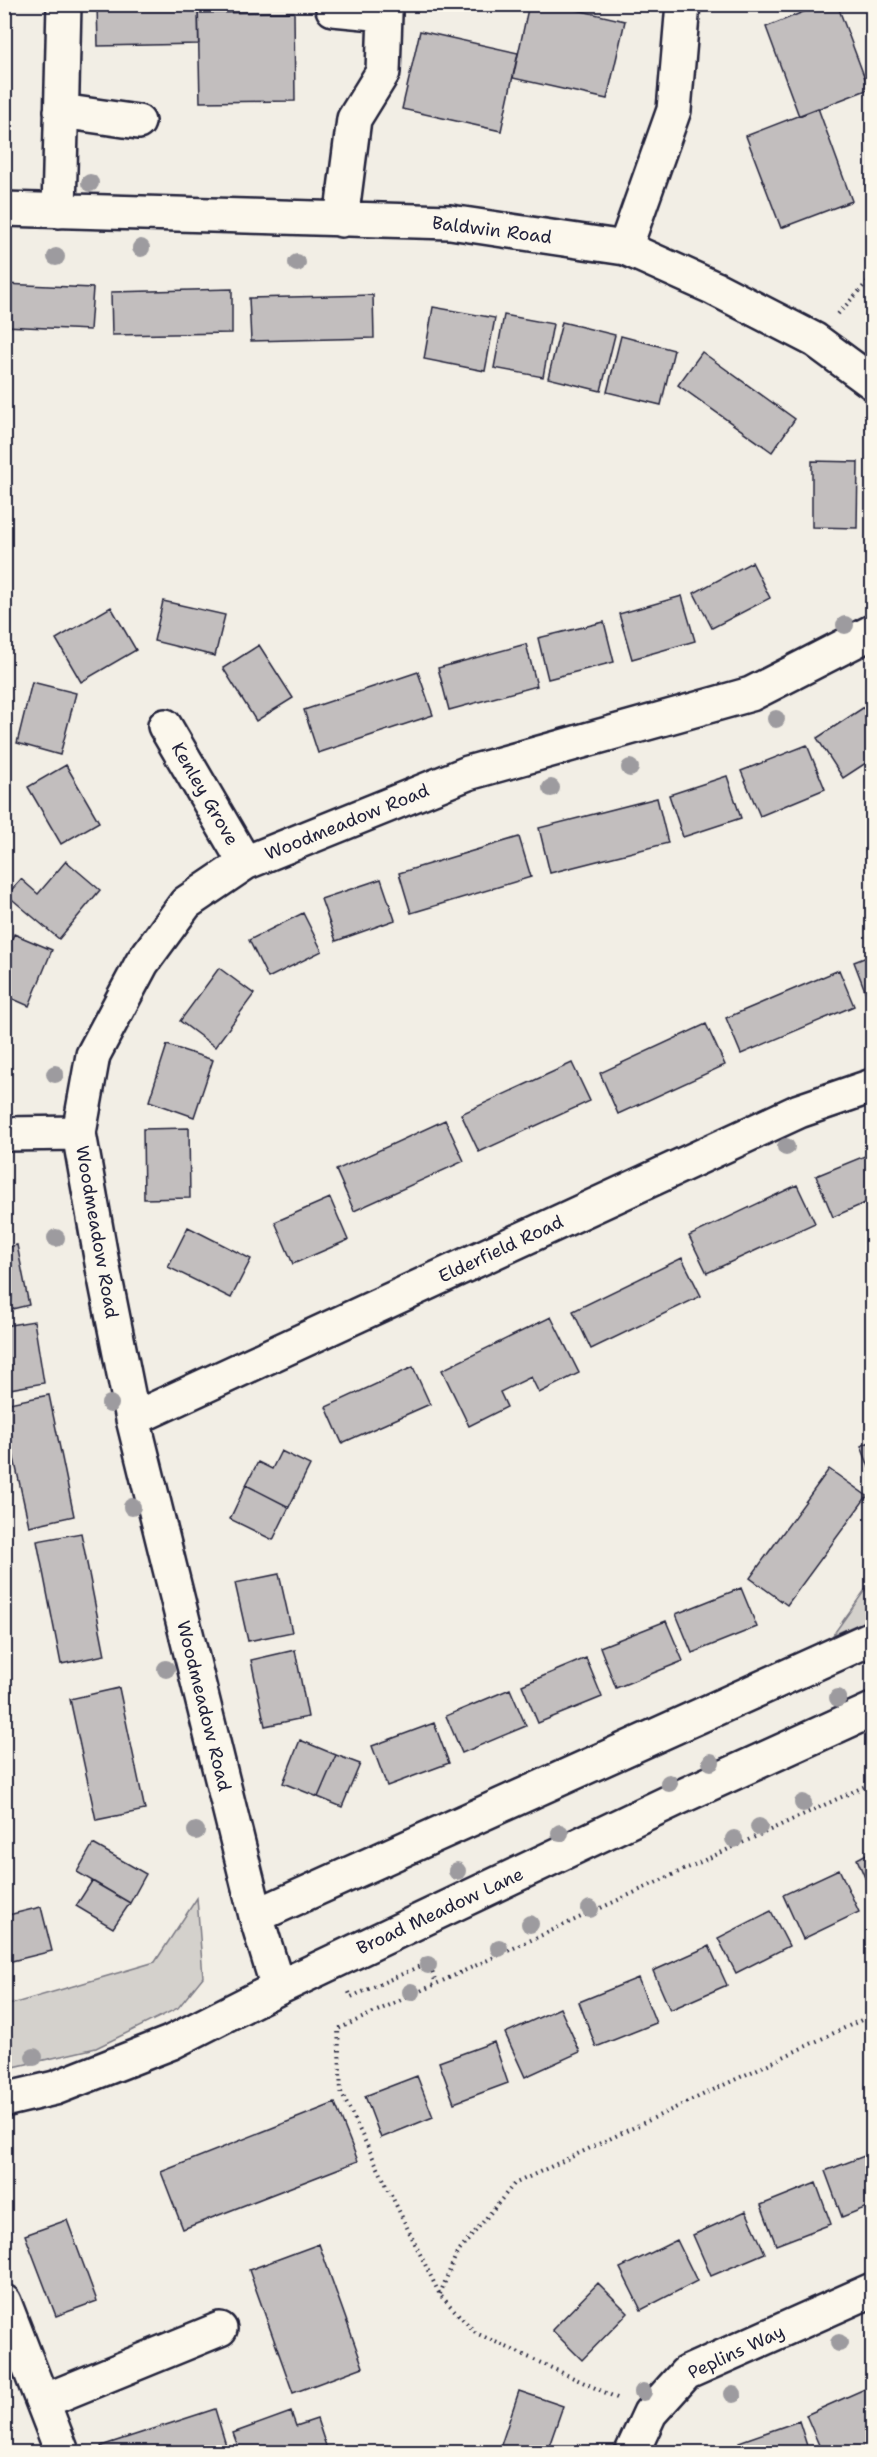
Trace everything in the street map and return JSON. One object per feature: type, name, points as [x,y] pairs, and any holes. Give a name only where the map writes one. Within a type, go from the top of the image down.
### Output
[{"type":"street","points":[[59,211],[64,4]]},
{"type":"street","points":[[625,248],[675,110],[682,4]]},
{"type":"street","points":[[333,9],[385,14],[383,72],[354,119],[341,220]]},
{"type":"street","points":[[61,111],[138,122]]},
{"type":"street","name":"Baldwin Road","points":[[4,209],[450,222],[625,248],[714,288],[815,340],[873,382]]},
{"type":"street","name":"Woodmeadow Road","points":[[278,1988],[256,1916],[133,1419],[79,1132],[93,1055],[142,963],[186,903],[245,863],[468,773],[751,694],[873,632]]},
{"type":"street","name":"Kenley Grove","points":[[165,726],[245,863]]},
{"type":"street","name":"Elderfield Road","points":[[133,1419],[799,1111],[873,1086]]},
{"type":"street","points":[[4,1134],[79,1132]]},
{"type":"street","points":[[256,1916],[873,1638]]},
{"type":"street","name":"Broad Meadow Lane","points":[[4,2100],[55,2088],[170,2043],[278,1988],[678,1798],[873,1710]]},
{"type":"street","name":"Peplins Way","points":[[632,2452],[650,2413],[686,2373],[873,2290]]},
{"type":"street","points":[[4,2302],[62,2452]]},
{"type":"street","points":[[44,2401],[220,2329]]},
{"type":"path","points":[[815,340],[873,277]]},
{"type":"path","points":[[650,2413],[476,2333],[440,2295],[341,2092],[338,2029],[873,1783]]},
{"type":"path","points":[[429,1962],[436,1984]]},
{"type":"path","points":[[440,2295],[456,2255],[514,2184],[873,2015]]},
{"type":"shaded area","points":[[872,1580],[872,1618],[833,1635]]},
{"type":"shaded area","points":[[197,1898],[203,1977],[178,2008],[96,2048],[5,2069],[5,2006],[155,1962]]},
{"type":"building","points":[[97,4],[198,4],[199,44],[98,46]]},
{"type":"building","points":[[529,4],[551,4],[625,21],[607,99],[513,78]]},
{"type":"building","points":[[823,4],[837,4],[869,89],[799,116],[766,27]]},
{"type":"building","points":[[294,12],[295,101],[200,102],[198,13]]},
{"type":"building","points":[[420,31],[518,53],[501,131],[402,109]]},
{"type":"building","points":[[818,108],[852,201],[781,228],[746,136]]},
{"type":"building","points":[[4,284],[93,288],[90,330],[4,326]]},
{"type":"building","points":[[232,289],[232,333],[112,335],[111,292]]},
{"type":"building","points":[[373,295],[374,338],[251,341],[249,298]]},
{"type":"building","points":[[433,307],[495,318],[485,371],[424,359]]},
{"type":"building","points":[[504,315],[553,324],[543,377],[494,368]]},
{"type":"building","points":[[562,322],[615,335],[601,391],[548,378]]},
{"type":"building","points":[[621,336],[674,350],[661,405],[607,392]]},
{"type":"building","points":[[702,352],[795,419],[772,452],[678,385]]},
{"type":"building","points":[[812,461],[858,462],[857,528],[812,527]]},
{"type":"building","points":[[752,562],[770,598],[712,628],[694,593]]},
{"type":"building","points":[[682,596],[695,641],[632,659],[619,614]]},
{"type":"building","points":[[163,601],[225,615],[215,656],[154,641]]},
{"type":"building","points":[[111,607],[136,650],[81,682],[56,639]]},
{"type":"building","points":[[604,622],[614,662],[548,679],[538,638]]},
{"type":"building","points":[[526,644],[537,686],[449,710],[438,668]]},
{"type":"building","points":[[259,645],[293,698],[256,721],[223,668]]},
{"type":"building","points":[[418,672],[433,715],[318,753],[304,710]]},
{"type":"building","points":[[32,682],[76,693],[60,755],[17,743]]},
{"type":"building","points":[[872,702],[872,759],[843,778],[817,738]]},
{"type":"building","points":[[807,745],[825,789],[760,816],[741,771]]},
{"type":"building","points":[[66,765],[99,822],[61,844],[28,787]]},
{"type":"building","points":[[727,776],[741,818],[683,837],[669,795]]},
{"type":"building","points":[[657,798],[668,843],[550,873],[539,828]]},
{"type":"building","points":[[519,837],[531,877],[411,913],[399,873]]},
{"type":"building","points":[[66,861],[100,890],[59,939],[7,895],[21,879],[38,894]]},
{"type":"building","points":[[381,879],[395,920],[336,941],[321,899]]},
{"type":"building","points":[[303,913],[322,951],[268,978],[249,940]]},
{"type":"building","points":[[14,934],[52,950],[29,1006],[4,995],[4,958]]},
{"type":"building","points":[[872,955],[872,1000],[869,1001],[854,962]]},
{"type":"building","points":[[219,968],[254,994],[215,1047],[180,1021]]},
{"type":"building","points":[[839,970],[854,1006],[741,1054],[726,1018]]},
{"type":"building","points":[[706,1024],[725,1065],[618,1114],[600,1073]]},
{"type":"building","points":[[167,1045],[213,1060],[194,1117],[149,1101]]},
{"type":"building","points":[[572,1063],[590,1101],[479,1152],[461,1114]]},
{"type":"building","points":[[445,1120],[464,1161],[354,1211],[336,1170]]},
{"type":"building","points":[[189,1128],[190,1198],[144,1199],[143,1129]]},
{"type":"building","points":[[872,1153],[872,1200],[833,1217],[816,1176]]},
{"type":"building","points":[[797,1185],[815,1223],[707,1273],[689,1236]]},
{"type":"building","points":[[330,1198],[348,1240],[293,1264],[275,1222]]},
{"type":"building","points":[[188,1227],[251,1259],[231,1298],[168,1267]]},
{"type":"building","points":[[17,1245],[29,1305],[4,1311],[4,1248]]},
{"type":"building","points":[[682,1258],[701,1296],[591,1349],[573,1311]]},
{"type":"building","points":[[551,1317],[579,1373],[539,1393],[531,1377],[500,1392],[507,1407],[469,1426],[442,1370]]},
{"type":"building","points":[[34,1321],[44,1383],[4,1390],[4,1326]]},
{"type":"building","points":[[413,1367],[430,1404],[342,1443],[326,1407]]},
{"type":"building","points":[[49,1395],[74,1516],[29,1526],[4,1413],[4,1404]]},
{"type":"building","points":[[872,1441],[872,1475],[861,1446]]},
{"type":"building","points":[[281,1451],[310,1465],[289,1507],[246,1485],[258,1462],[272,1469]]},
{"type":"building","points":[[829,1469],[867,1496],[787,1605],[750,1578]]},
{"type":"building","points":[[246,1485],[289,1507],[273,1540],[230,1519]]},
{"type":"building","points":[[81,1533],[105,1655],[61,1664],[37,1541]]},
{"type":"building","points":[[279,1574],[292,1632],[248,1641],[235,1583]]},
{"type":"building","points":[[741,1588],[757,1627],[692,1653],[676,1614]]},
{"type":"building","points":[[666,1621],[683,1661],[616,1688],[600,1647]]},
{"type":"building","points":[[295,1650],[308,1717],[265,1726],[251,1660]]},
{"type":"building","points":[[586,1658],[602,1697],[538,1723],[522,1685]]},
{"type":"building","points":[[119,1688],[145,1810],[96,1820],[70,1699]]},
{"type":"building","points":[[510,1689],[526,1726],[462,1753],[446,1716]]},
{"type":"building","points":[[434,1723],[449,1763],[387,1786],[372,1746]]},
{"type":"building","points":[[300,1740],[336,1755],[318,1797],[283,1783]]},
{"type":"building","points":[[336,1755],[360,1764],[342,1807],[318,1797]]},
{"type":"building","points":[[93,1844],[146,1874],[130,1903],[77,1872]]},
{"type":"building","points":[[872,1851],[872,1894],[857,1859]]},
{"type":"building","points":[[839,1869],[859,1912],[803,1939],[783,1895]]},
{"type":"building","points":[[92,1881],[130,1903],[113,1928],[76,1906]]},
{"type":"building","points":[[41,1907],[52,1951],[4,1963],[4,1916]]},
{"type":"building","points":[[771,1911],[789,1946],[736,1973],[718,1938]]},
{"type":"building","points":[[709,1946],[727,1985],[670,2010],[653,1971]]},
{"type":"building","points":[[638,1978],[656,2023],[596,2047],[579,2002]]},
{"type":"building","points":[[560,2008],[580,2052],[525,2077],[505,2033]]},
{"type":"building","points":[[494,2042],[508,2083],[454,2103],[439,2062]]},
{"type":"building","points":[[417,2076],[433,2117],[381,2138],[365,2096]]},
{"type":"building","points":[[335,2103],[358,2161],[183,2229],[161,2172]]},
{"type":"building","points":[[872,2153],[872,2205],[842,2217],[825,2171]]},
{"type":"building","points":[[816,2183],[831,2224],[776,2245],[761,2205]]},
{"type":"building","points":[[746,2211],[765,2253],[711,2276],[693,2235]]},
{"type":"building","points":[[67,2220],[97,2301],[56,2316],[25,2235]]},
{"type":"building","points":[[677,2240],[697,2281],[641,2310],[620,2268]]},
{"type":"building","points":[[319,2244],[363,2367],[293,2393],[249,2270]]},
{"type":"building","points":[[598,2283],[628,2313],[582,2360],[552,2330]]},
{"type":"building","points":[[867,2388],[872,2401],[872,2452],[822,2452],[806,2415]]},
{"type":"building","points":[[519,2391],[563,2406],[547,2452],[512,2452],[500,2448]]},
{"type":"building","points":[[215,2409],[228,2452],[104,2452],[101,2446]]},
{"type":"building","points":[[291,2412],[296,2426],[317,2419],[328,2452],[240,2452],[233,2433]]},
{"type":"building","points":[[799,2421],[809,2452],[742,2452],[739,2442]]}]
